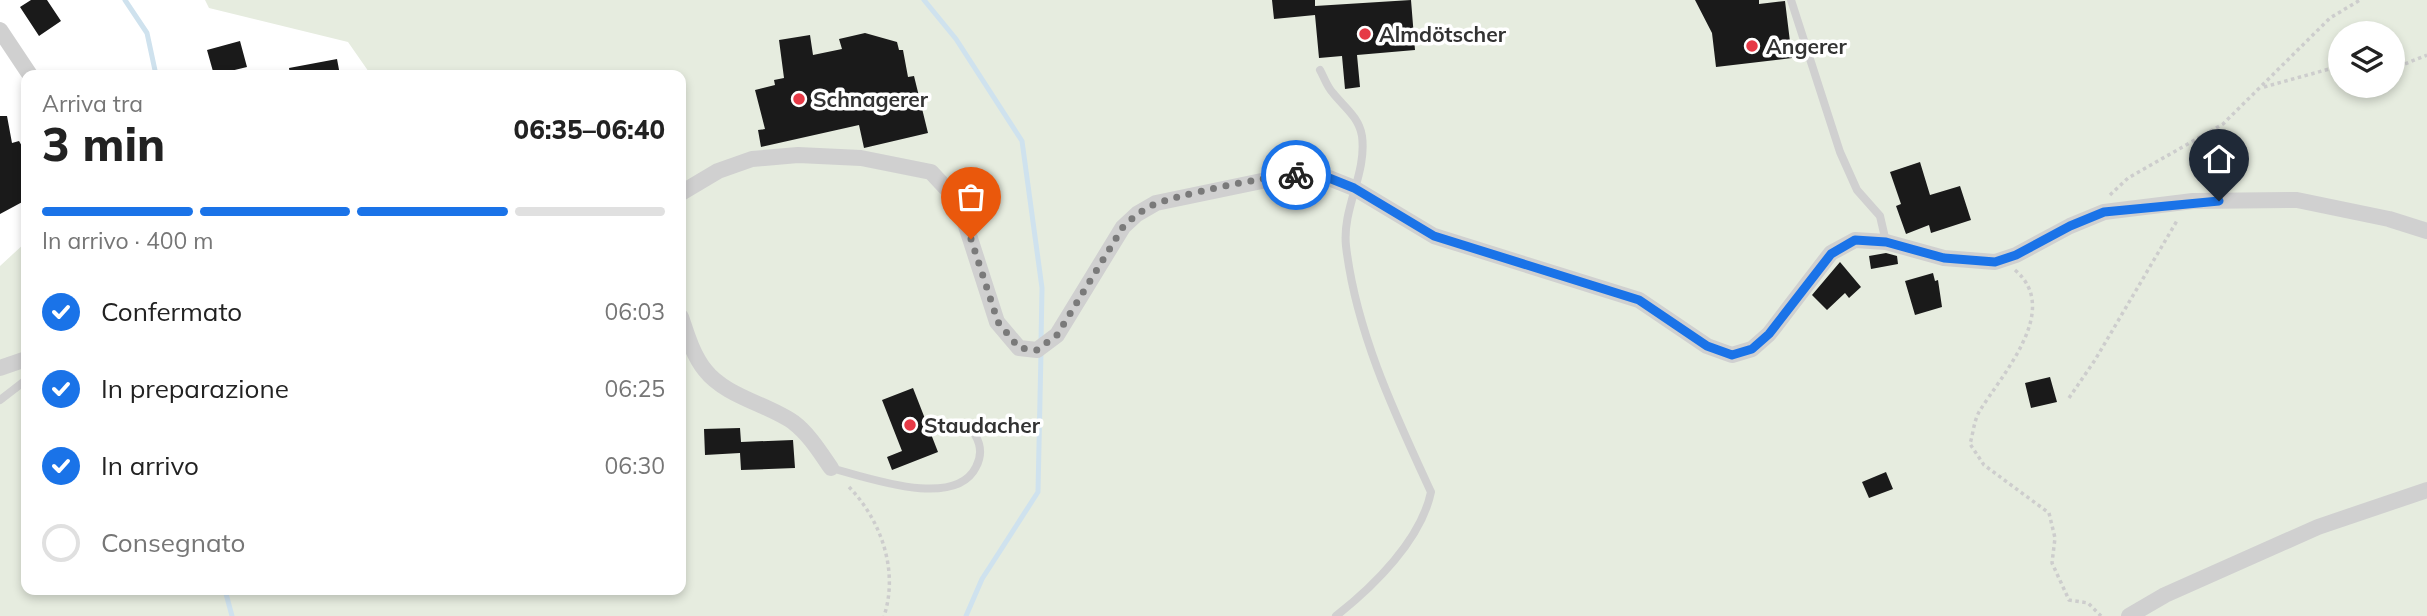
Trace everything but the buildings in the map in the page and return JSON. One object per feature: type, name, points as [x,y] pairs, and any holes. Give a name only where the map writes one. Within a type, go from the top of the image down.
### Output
[{"type":"street","points":[[0,30],[27,70]]},
{"type":"street","points":[[686,190],[719,171],[752,159],[775,157],[861,158],[931,172],[958,201],[998,322],[1019,348],[1037,350],[1057,335],[1123,227],[1137,214],[1156,204],[1291,175],[1324,176],[1354,188],[1434,236],[1639,300],[1707,346],[1732,355],[1752,349],[1769,334],[1831,254],[1855,240],[1886,242],[1944,258],[1995,262],[2016,255],[2070,226],[2104,212],[2193,201],[2297,200],[2389,219],[2427,231]]},
{"type":"street","points":[[686,332],[706,372],[724,385],[793,423],[811,439],[831,468]]},
{"type":"street","points":[[0,368],[21,361]]},
{"type":"street","points":[[2129,616],[2165,595],[2318,527],[2427,490]]},
{"type":"lane","points":[[1791,0],[1840,152],[1857,190],[1880,216],[1886,242]]},
{"type":"lane","points":[[1320,70],[1332,92],[1350,109],[1362,135],[1359,178],[1354,188],[1346,243],[1353,285],[1377,368],[1431,492],[1426,513],[1374,585],[1336,616]]},
{"type":"lane","points":[[0,400],[21,384]]},
{"type":"lane","points":[[831,468],[917,489],[951,487],[972,476],[979,461],[979,439],[967,423]]},
{"type":"path","points":[[2104,212],[2106,201],[2128,177],[2223,124],[2330,18],[2360,0]]},
{"type":"path","points":[[2405,64],[2427,55]]},
{"type":"path","points":[[2262,88],[2328,69]]},
{"type":"path","points":[[2069,398],[2176,221],[2193,201]]},
{"type":"path","points":[[1995,262],[2014,269],[2029,282],[2035,302],[2031,324],[2004,375],[1977,415],[1970,444],[1984,466],[2049,513],[2055,538],[2052,563],[2069,600],[2088,603],[2101,616]]},
{"type":"path","points":[[831,468],[862,499],[877,527],[890,567],[884,616]]},
{"type":"shaded area","points":[[205,0],[2427,0],[2427,616],[0,616],[0,266],[21,247],[21,595],[686,595],[686,70],[368,70],[348,42],[209,8]]},
{"type":"waterway","points":[[125,0],[147,33],[155,70]]},
{"type":"waterway","points":[[924,0],[956,39],[1022,141],[1042,288],[1041,342]]},
{"type":"waterway","points":[[966,616],[982,579],[1038,492],[1041,352]]},
{"type":"waterway","points":[[226,595],[232,616]]},
{"type":"way so far","points":[[971,239],[998,322],[1019,348],[1037,350],[1057,335],[1123,227],[1137,214],[1156,204],[1183,197],[1296,175]]},
{"type":"place","name":"Almdötscher","points":[[1365,34]]},
{"type":"place","name":"Angerer","points":[[1752,46]]},
{"type":"place","name":"Schnagerer","points":[[799,99]]},
{"type":"place","name":"Staudacher","points":[[910,425]]},
{"type":"route","points":[[1296,175],[1324,176],[1354,188],[1434,236],[1639,300],[1672,319],[1707,346],[1732,355],[1752,349],[1769,334],[1831,254],[1855,240],[1886,242],[1944,258],[1995,262],[2016,255],[2070,226],[2104,212],[2193,201],[2219,201]]}]
